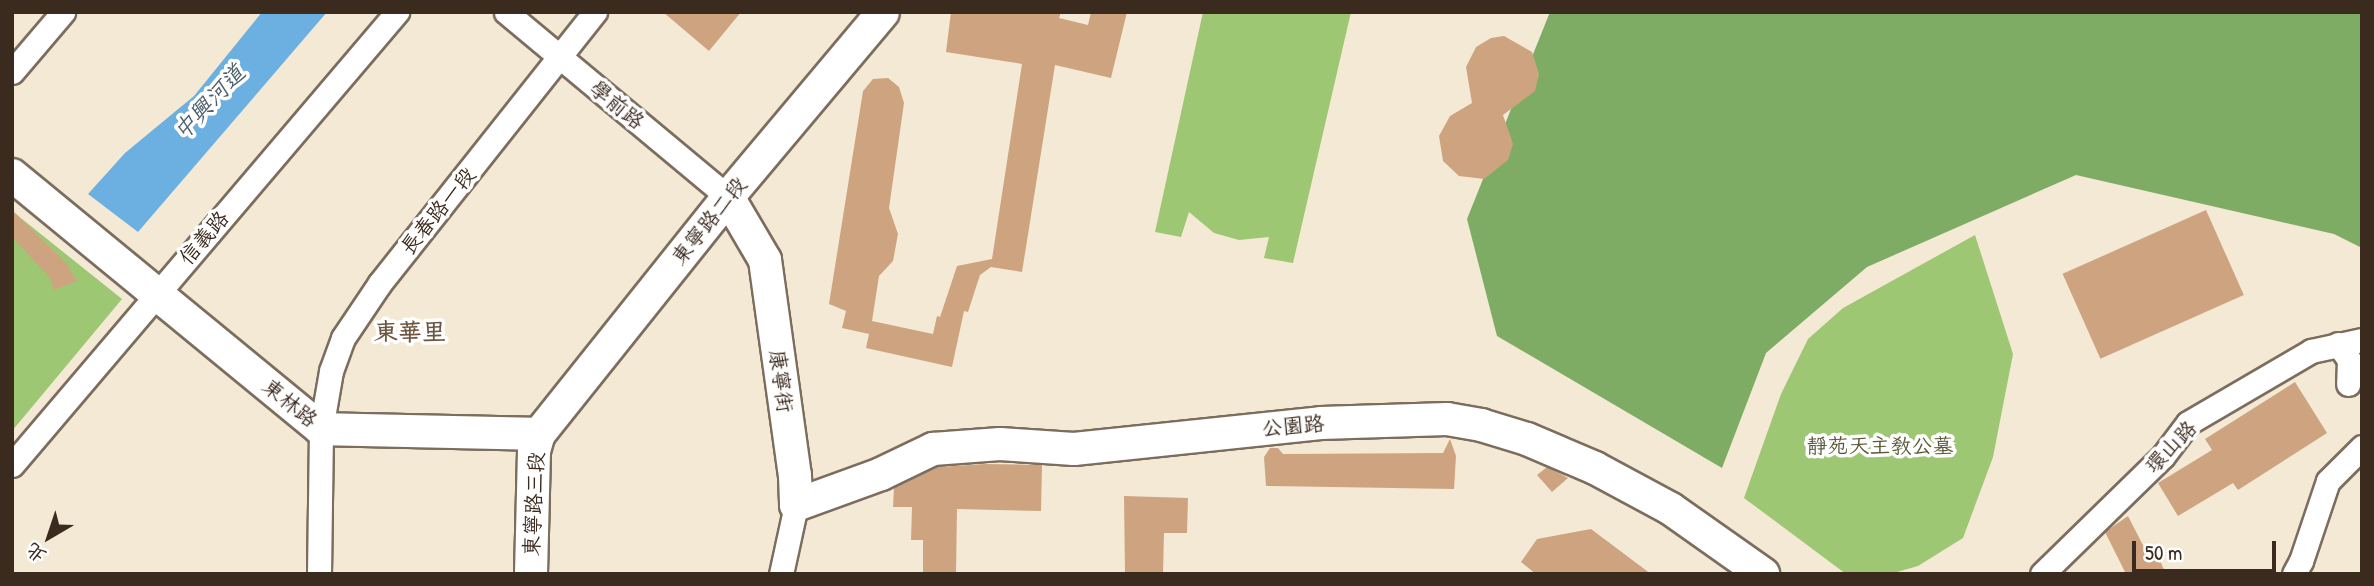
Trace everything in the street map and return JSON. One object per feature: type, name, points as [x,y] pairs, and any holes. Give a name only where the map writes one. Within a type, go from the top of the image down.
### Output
[{"type":"street","points":[[12,72],[63,12]]},
{"type":"street","name":"信義路","points":[[12,465],[397,12]]},
{"type":"street","name":"學前路","points":[[506,12],[728,197]]},
{"type":"street","name":"長春路一段","points":[[319,574],[321,429],[331,370],[343,338],[380,283],[596,12]]},
{"type":"street","name":"東寧路二段","points":[[539,434],[728,197],[883,12]]},
{"type":"street","name":"東林路","points":[[12,175],[321,429],[539,434]]},
{"type":"street","name":"康寧街","points":[[728,197],[765,260],[795,475],[796,505],[782,574]]},
{"type":"street","name":"環山路","points":[[2042,574],[2163,456],[2188,424],[2311,351],[2362,340]]},
{"type":"street","points":[[2338,344],[2349,360],[2348,384]]},
{"type":"street","name":"公園路","points":[[796,505],[881,474],[933,449],[1000,444],[1074,449],[1321,423],[1447,419],[1481,425],[1527,439],[1595,468],[1671,509],[1763,574]]},
{"type":"street","name":"東寧路三段","points":[[531,574],[534,452],[539,434]]},
{"type":"street","points":[[2294,573],[2301,562],[2328,481],[2361,443]]},
{"type":"green space","points":[[1203,12],[1351,12],[1293,263],[1264,258],[1269,237],[1239,240],[1214,233],[1189,212],[1181,237],[1155,232]]},
{"type":"green space","points":[[1550,12],[2362,12],[2362,248],[2334,234],[2076,175],[1867,267],[1766,353],[1722,468],[1497,336],[1467,219]]},
{"type":"green space","points":[[12,211],[122,299],[12,431]]},
{"type":"green space","name":"靜苑天主教公墓","points":[[1975,235],[2013,354],[1993,457],[1963,538],[1918,566],[1890,574],[1846,574],[1744,498],[1781,394],[1808,339],[1843,308]]},
{"type":"water","name":"中興河道","points":[[262,12],[327,12],[138,232],[88,194],[125,153],[194,96]]},
{"type":"building","points":[[663,12],[741,12],[709,51]]},
{"type":"building","points":[[951,12],[1061,12],[1059,18],[1088,25],[1091,12],[1127,12],[1111,78],[1055,65],[1022,272],[991,267],[980,275],[968,312],[964,311],[952,367],[866,348],[869,334],[842,328],[846,311],[829,304],[863,91],[873,79],[888,78],[899,87],[904,103],[889,208],[898,234],[893,261],[879,276],[872,321],[933,334],[937,316],[940,317],[957,266],[992,259],[1022,64],[946,52]]},
{"type":"building","points":[[1504,36],[1532,52],[1539,74],[1535,91],[1503,115],[1513,144],[1508,160],[1484,179],[1459,176],[1443,161],[1439,136],[1450,116],[1472,103],[1466,67],[1476,47],[1491,38]]},
{"type":"building","points":[[12,210],[66,263],[77,281],[54,290],[50,278],[12,237]]},
{"type":"building","points":[[2206,210],[2244,295],[2100,359],[2063,274]]},
{"type":"building","points":[[2295,382],[2327,433],[2238,490],[2233,483],[2178,516],[2158,483],[2212,450],[2205,439]]},
{"type":"building","points":[[1450,439],[1456,456],[1454,489],[1266,486],[1264,457],[1270,448],[1278,448],[1283,454],[1443,453]]},
{"type":"building","points":[[1042,465],[1041,511],[957,509],[956,574],[923,574],[923,540],[911,540],[912,507],[893,507],[894,488],[938,467]]},
{"type":"building","points":[[1547,467],[1568,478],[1552,492],[1537,475]]},
{"type":"building","points":[[1124,496],[1188,498],[1187,533],[1164,533],[1163,574],[1125,574]]},
{"type":"building","points":[[2128,516],[2148,555],[2156,552],[2166,574],[2126,574],[2105,532]]},
{"type":"building","points":[[1591,529],[1651,574],[1536,574],[1521,562],[1537,539]]},
{"type":"district","name":"東華里","points":[[410,332]]}]
